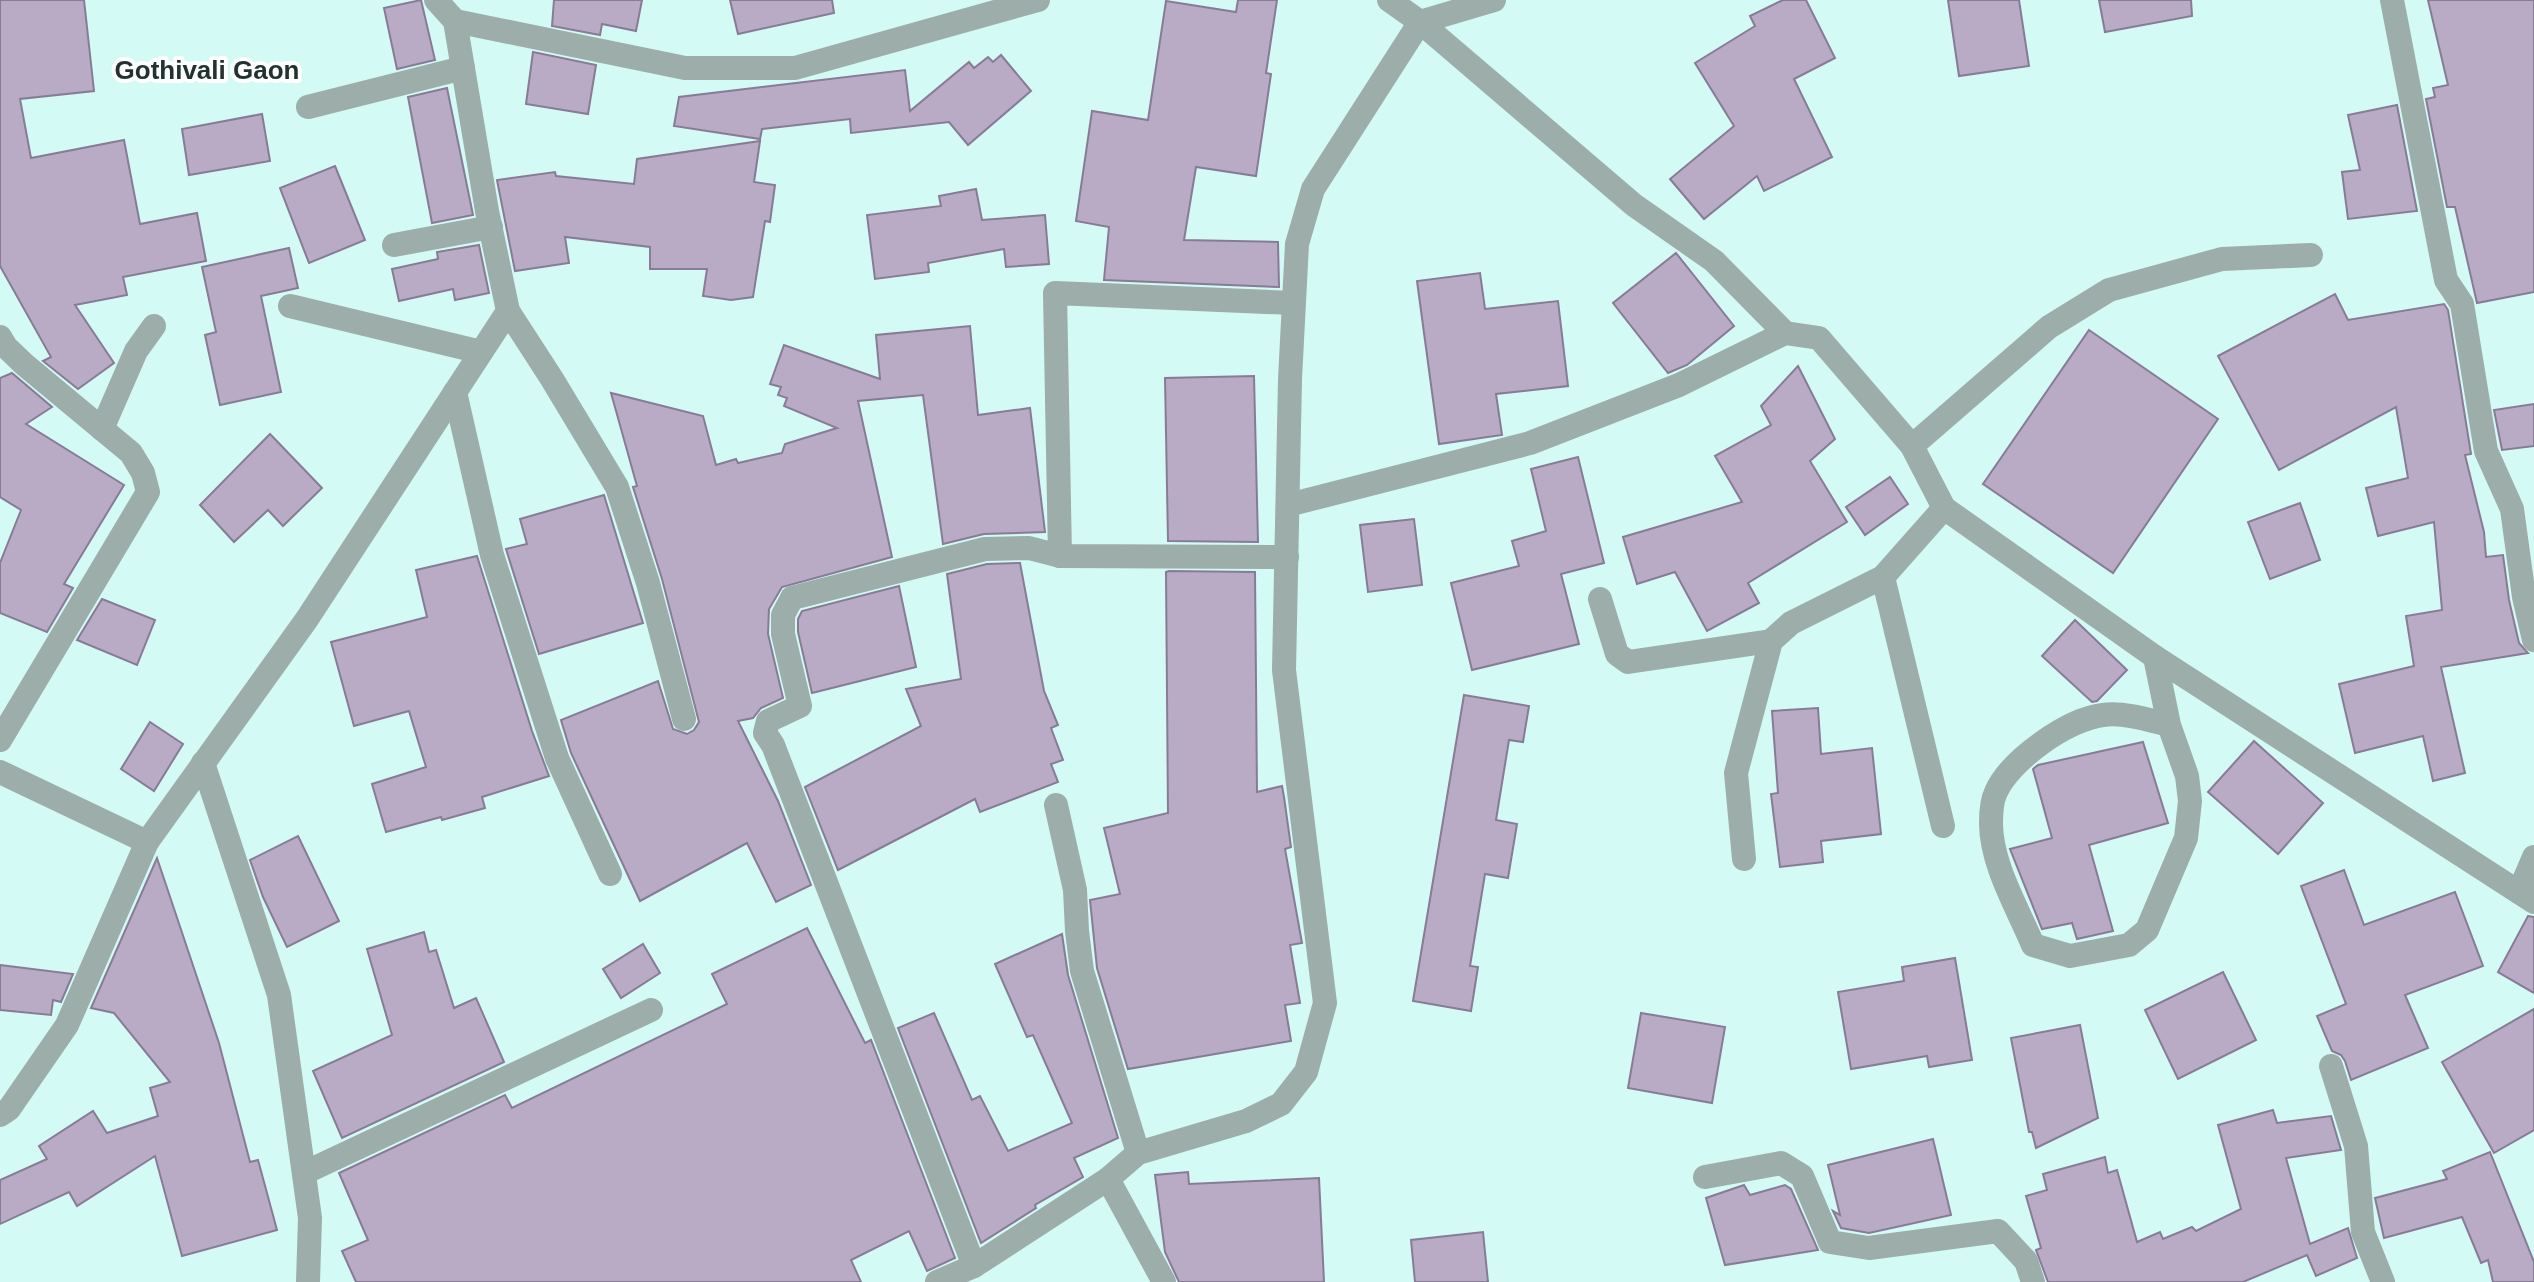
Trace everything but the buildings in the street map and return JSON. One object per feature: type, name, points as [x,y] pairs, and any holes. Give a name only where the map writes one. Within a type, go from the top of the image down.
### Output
[{"type":"street","points":[[436,0],[455,21],[508,311],[617,487],[648,583],[684,719]]},
{"type":"street","points":[[455,21],[685,68],[795,68],[1038,0]]},
{"type":"street","points":[[1389,0],[1420,22],[1634,205],[1714,261],[1785,333]]},
{"type":"street","points":[[937,1282],[974,1266],[1108,1179],[1138,1153],[1246,1121],[1281,1104],[1306,1072],[1325,1003],[1284,670],[1297,244],[1313,189],[1420,22],[1494,0]]},
{"type":"street","points":[[2392,0],[2446,280],[2462,304],[2486,451],[2523,507],[2524,597],[2534,640]]},
{"type":"street","points":[[308,107],[463,68]]},
{"type":"street","points":[[394,245],[491,227]]},
{"type":"street","points":[[1912,446],[2049,327],[2109,290],[2222,259],[2311,255]]},
{"type":"street","points":[[1060,556],[1055,293],[1293,303]]},
{"type":"street","points":[[290,306],[481,352]]},
{"type":"street","points":[[0,1115],[9,1109],[67,1025],[147,842],[307,619],[508,311]]},
{"type":"street","points":[[102,429],[136,351],[154,326]]},
{"type":"street","points":[[1288,505],[1530,443],[1679,385],[1785,333],[1819,338],[1912,446],[1944,508],[2155,657],[2526,897],[2534,857]]},
{"type":"street","points":[[0,337],[25,365],[131,453],[143,473],[148,492],[0,740]]},
{"type":"street","points":[[455,392],[492,555],[552,743],[610,874]]},
{"type":"street","points":[[1744,859],[1736,773],[1771,641],[1791,623],[1883,577],[1944,508]]},
{"type":"street","points":[[974,1266],[765,727],[768,721],[800,706],[783,634],[783,615],[792,598],[985,549],[1029,548],[1060,556],[1287,557]]},
{"type":"street","points":[[1883,577],[1943,826]]},
{"type":"street","points":[[1600,599],[1617,654],[1628,662],[1771,641]]},
{"type":"street","points":[[2155,657],[2169,725],[2187,776],[2190,801],[2188,825],[2178,862],[2147,930],[2129,945],[2070,956],[2033,945],[1993,849],[1990,820],[1996,793],[2015,765],[2078,720],[2104,714],[2169,725]]},
{"type":"street","points":[[203,763],[279,995],[310,1218],[308,1282]]},
{"type":"street","points":[[0,772],[147,842]]},
{"type":"street","points":[[1056,805],[1075,890],[1082,971],[1138,1153]]},
{"type":"street","points":[[304,1173],[651,1010]]},
{"type":"street","points":[[2331,1066],[2356,1146],[2363,1232],[2383,1282]]},
{"type":"street","points":[[1705,1177],[1781,1163],[1802,1176],[1830,1242],[1869,1248],[1998,1231],[2026,1261],[2033,1282]]},
{"type":"street","points":[[1108,1179],[1164,1282]]},
{"type":"district","name":"Gothivali Gaon","points":[[207,70]]}]
